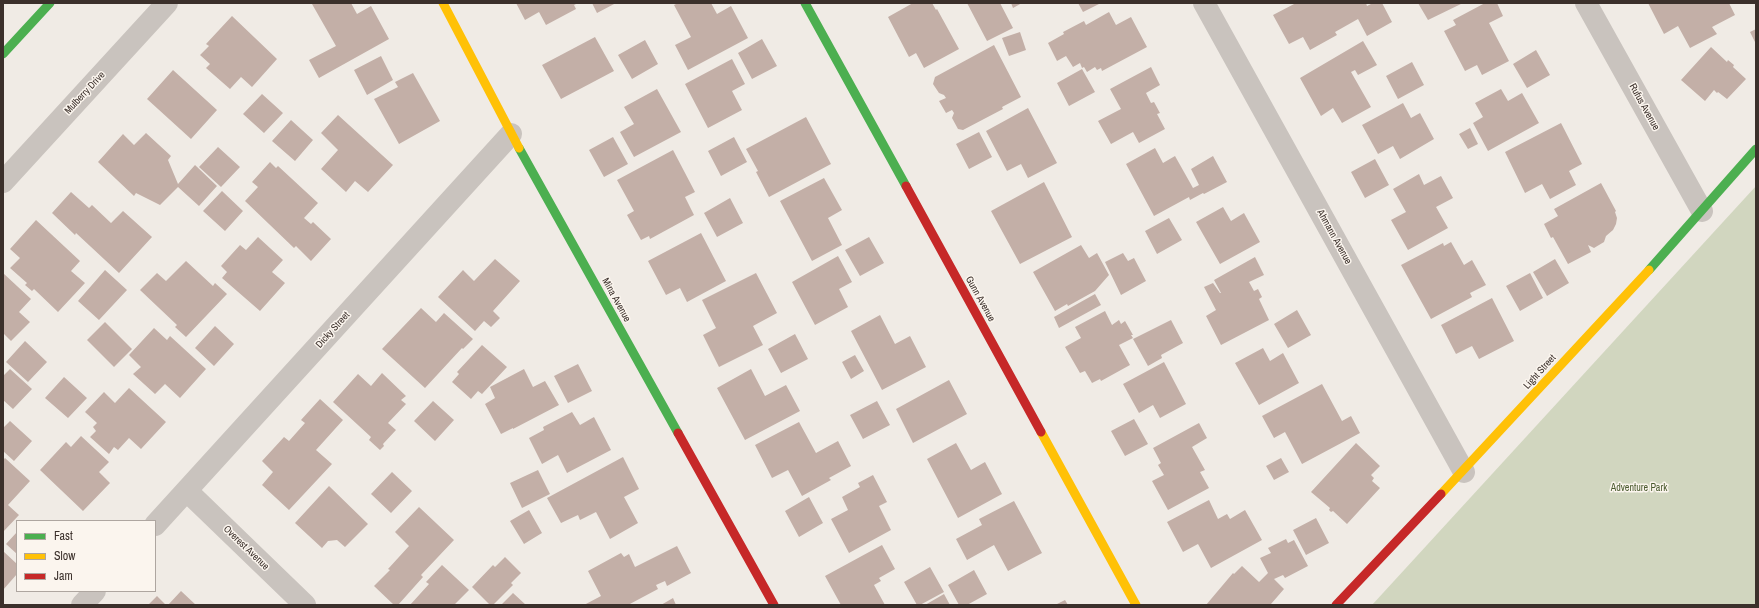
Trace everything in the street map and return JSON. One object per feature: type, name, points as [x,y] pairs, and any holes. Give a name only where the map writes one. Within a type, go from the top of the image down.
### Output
[{"type":"street","points":[[3,54],[50,3]]},
{"type":"street","name":"Mulberry Drive","points":[[3,182],[168,3]]},
{"type":"street","name":"Mina Avenue","points":[[443,3],[511,134],[774,605]]},
{"type":"street","name":"Gunn Avenue","points":[[805,3],[1136,605]]},
{"type":"street","name":"Ahmann Avenue","points":[[1204,3],[1464,472]]},
{"type":"street","name":"Rufus Avenue","points":[[1586,3],[1702,212]]},
{"type":"street","name":"Dicky Street","points":[[156,524],[511,134]]},
{"type":"street","name":"Light Street","points":[[1336,605],[1464,472],[1702,212],[1756,149]]},
{"type":"street","name":"Overest Avenue","points":[[187,491],[304,605]]},
{"type":"street","points":[[82,605],[94,592]]},
{"type":"green space","name":"Adventure Park","points":[[1756,186],[1756,605],[1372,605]]},
{"type":"building","points":[[351,3],[357,14],[371,6],[389,39],[319,78],[309,60],[336,46],[312,4]]},
{"type":"building","points":[[516,3],[578,3],[574,5],[576,9],[546,25],[539,12],[525,20]]},
{"type":"building","points":[[592,3],[616,3],[597,13]]},
{"type":"building","points":[[678,3],[711,3],[717,14],[731,6],[748,38],[688,70],[675,45],[691,37],[674,5]]},
{"type":"building","points":[[913,3],[932,3],[936,10],[937,9],[959,49],[924,68],[916,53],[909,57],[888,17]]},
{"type":"building","points":[[967,3],[1000,3],[1013,28],[987,41]]},
{"type":"building","points":[[1011,3],[1022,3],[1013,8]]},
{"type":"building","points":[[1078,3],[1101,3],[1083,12]]},
{"type":"building","points":[[1296,3],[1366,3],[1367,6],[1373,3],[1382,3],[1392,22],[1367,36],[1358,19],[1335,32],[1337,35],[1310,50],[1303,37],[1289,44],[1273,15]]},
{"type":"building","points":[[1418,3],[1463,3],[1428,20]]},
{"type":"building","points":[[1485,3],[1497,3],[1503,16],[1489,23],[1509,61],[1482,75],[1477,65],[1465,71],[1444,31],[1456,25],[1453,20]]},
{"type":"building","points":[[1648,3],[1729,3],[1735,15],[1712,27],[1717,34],[1690,48],[1678,26],[1664,34]]},
{"type":"building","points":[[1109,12],[1116,25],[1131,17],[1147,47],[1102,71],[1101,68],[1097,70],[1095,67],[1087,72],[1084,67],[1082,68],[1080,63],[1073,67],[1066,56],[1057,61],[1048,43],[1064,34],[1063,32],[1084,21],[1086,25]]},
{"type":"building","points":[[232,16],[277,59],[252,87],[241,77],[230,89],[206,68],[210,64],[200,55],[209,46],[206,44]]},
{"type":"building","points":[[1756,29],[1756,44],[1750,32]]},
{"type":"building","points":[[1020,32],[1026,50],[1009,56],[1002,38]]},
{"type":"building","points":[[595,37],[614,71],[561,99],[542,65]]},
{"type":"building","points":[[762,39],[777,66],[752,79],[738,53]]},
{"type":"building","points":[[645,40],[658,64],[632,79],[618,55]]},
{"type":"building","points":[[1363,41],[1377,65],[1358,75],[1355,70],[1351,72],[1371,107],[1342,123],[1333,108],[1321,116],[1300,78]]},
{"type":"building","points":[[994,45],[1021,97],[1002,107],[1003,109],[963,130],[958,129],[952,118],[954,113],[952,110],[946,113],[939,101],[946,98],[944,95],[939,93],[933,84],[935,77]]},
{"type":"building","points":[[1711,47],[1727,62],[1728,60],[1734,65],[1733,67],[1746,79],[1727,99],[1714,90],[1705,101],[1681,80]]},
{"type":"building","points":[[1536,50],[1550,75],[1527,88],[1513,64]]},
{"type":"building","points":[[381,56],[393,80],[367,95],[354,70]]},
{"type":"building","points":[[732,59],[745,84],[732,91],[742,110],[708,128],[685,84]]},
{"type":"building","points":[[1412,62],[1424,85],[1398,99],[1386,76]]},
{"type":"building","points":[[1151,67],[1160,85],[1146,93],[1151,103],[1154,102],[1160,113],[1157,114],[1165,129],[1139,143],[1133,132],[1111,144],[1098,121],[1121,109],[1110,89]]},
{"type":"building","points":[[1082,69],[1095,92],[1069,106],[1057,83]]},
{"type":"building","points":[[173,70],[217,110],[191,139],[147,99]]},
{"type":"building","points":[[413,73],[440,121],[399,144],[374,99],[398,87],[395,82]]},
{"type":"building","points":[[657,89],[681,132],[634,157],[620,132],[634,124],[624,107]]},
{"type":"building","points":[[1501,89],[1508,101],[1522,93],[1539,123],[1488,151],[1473,123],[1483,117],[1475,103]]},
{"type":"building","points":[[262,94],[283,113],[264,133],[243,114]]},
{"type":"building","points":[[1403,103],[1411,118],[1420,113],[1434,139],[1400,159],[1393,146],[1378,154],[1362,125]]},
{"type":"building","points":[[1028,108],[1057,163],[1028,178],[1021,164],[1007,171],[986,131]]},
{"type":"building","points":[[338,115],[393,165],[368,192],[355,181],[346,192],[321,169],[338,150],[321,133]]},
{"type":"building","points":[[806,117],[831,164],[769,197],[756,172],[758,171],[746,149]]},
{"type":"building","points":[[291,120],[313,140],[295,161],[272,141]]},
{"type":"building","points":[[1561,123],[1582,164],[1569,171],[1576,185],[1550,199],[1542,184],[1525,193],[1505,152]]},
{"type":"building","points":[[1470,128],[1478,144],[1468,149],[1459,134]]},
{"type":"building","points":[[979,132],[992,157],[969,169],[956,144]]},
{"type":"building","points":[[146,133],[171,156],[168,160],[178,184],[195,165],[217,186],[199,206],[178,187],[160,205],[136,193],[134,196],[98,162],[123,134],[134,145]]},
{"type":"building","points":[[613,137],[628,164],[604,177],[589,150]]},
{"type":"building","points":[[734,137],[747,162],[721,176],[708,151]]},
{"type":"building","points":[[218,147],[240,167],[221,187],[199,167]]},
{"type":"building","points":[[1155,148],[1163,163],[1175,156],[1193,188],[1199,185],[1191,169],[1213,156],[1227,182],[1190,200],[1189,197],[1154,216],[1126,164]]},
{"type":"building","points":[[673,150],[695,192],[685,197],[694,215],[650,239],[649,236],[641,240],[627,215],[634,211],[617,180]]},
{"type":"building","points":[[1375,159],[1389,185],[1365,198],[1351,172]]},
{"type":"building","points":[[270,162],[276,168],[278,166],[318,203],[304,218],[311,224],[313,222],[331,239],[311,261],[296,246],[294,248],[245,201],[258,187],[252,182]]},
{"type":"building","points":[[1419,174],[1424,185],[1441,176],[1453,198],[1436,207],[1448,228],[1408,250],[1391,220],[1406,212],[1393,189]]},
{"type":"building","points":[[824,178],[842,210],[828,218],[842,245],[812,261],[780,201]]},
{"type":"building","points":[[1044,182],[1072,237],[1020,264],[991,211]]},
{"type":"building","points":[[1601,183],[1616,211],[1616,224],[1613,230],[1606,236],[1604,242],[1594,248],[1588,245],[1591,252],[1568,264],[1553,237],[1551,238],[1544,224],[1558,216],[1554,209]]},
{"type":"building","points":[[222,191],[243,211],[225,231],[203,211]]},
{"type":"building","points":[[71,192],[89,208],[92,205],[111,223],[123,211],[152,237],[119,273],[52,213]]},
{"type":"building","points":[[730,198],[743,223],[717,237],[704,213]]},
{"type":"building","points":[[1223,207],[1231,221],[1244,213],[1260,242],[1220,264],[1196,222]]},
{"type":"building","points":[[1169,218],[1182,240],[1157,254],[1145,231]]},
{"type":"building","points":[[36,220],[80,261],[71,271],[85,283],[58,312],[34,289],[32,291],[25,285],[27,283],[10,268],[20,258],[10,249]]},
{"type":"building","points":[[701,233],[726,281],[687,302],[680,288],[666,295],[648,261]]},
{"type":"building","points":[[258,237],[283,260],[272,272],[285,283],[260,311],[222,278],[227,272],[221,266],[240,245],[246,250]]},
{"type":"building","points":[[869,237],[884,263],[860,276],[845,250]]},
{"type":"building","points":[[1451,242],[1464,265],[1472,260],[1486,285],[1470,293],[1472,297],[1431,319],[1401,265],[1443,243],[1444,246]]},
{"type":"building","points":[[1081,245],[1089,258],[1097,253],[1109,275],[1095,291],[1068,306],[1067,304],[1055,311],[1033,272]]},
{"type":"building","points":[[1123,253],[1128,261],[1134,258],[1146,281],[1121,295],[1105,262]]},
{"type":"building","points":[[838,256],[852,282],[839,289],[848,307],[815,325],[792,282]]},
{"type":"building","points":[[1255,257],[1264,275],[1249,282],[1254,291],[1258,289],[1262,297],[1259,299],[1269,320],[1221,345],[1206,316],[1216,310],[1204,287],[1213,283],[1221,293],[1214,280]]},
{"type":"building","points":[[495,259],[520,281],[493,311],[500,318],[491,327],[484,321],[475,331],[438,297],[463,270],[474,281]]},
{"type":"building","points":[[1555,259],[1569,283],[1547,296],[1533,272]]},
{"type":"building","points":[[186,261],[213,286],[215,283],[227,294],[186,337],[175,327],[177,325],[140,290],[157,273],[166,281]]},
{"type":"building","points":[[105,270],[127,290],[99,320],[78,301]]},
{"type":"building","points":[[3,273],[31,299],[19,312],[30,322],[11,341],[3,333]]},
{"type":"building","points":[[756,273],[777,313],[753,326],[763,345],[719,367],[703,335],[716,328],[702,300]]},
{"type":"building","points":[[1530,273],[1543,298],[1520,311],[1506,286]]},
{"type":"building","points":[[1095,294],[1101,305],[1059,328],[1054,317]]},
{"type":"building","points":[[1492,298],[1514,341],[1479,359],[1472,346],[1456,354],[1441,325]]},
{"type":"building","points":[[421,308],[436,322],[444,313],[473,339],[463,349],[462,348],[425,388],[382,349]]},
{"type":"building","points":[[1297,310],[1311,335],[1288,348],[1274,324]]},
{"type":"building","points":[[1105,311],[1112,325],[1119,320],[1121,324],[1125,321],[1133,335],[1131,335],[1133,338],[1119,345],[1130,365],[1101,381],[1100,379],[1092,383],[1085,371],[1080,373],[1065,347],[1081,338],[1075,327]]},
{"type":"building","points":[[880,315],[895,344],[910,336],[926,367],[882,390],[851,331]]},
{"type":"building","points":[[1171,320],[1183,343],[1161,355],[1162,358],[1148,366],[1133,339]]},
{"type":"building","points":[[105,322],[132,349],[114,367],[87,340]]},
{"type":"building","points":[[215,326],[234,344],[214,366],[195,348]]},
{"type":"building","points":[[154,328],[167,340],[170,336],[206,369],[180,398],[165,384],[155,394],[133,374],[141,367],[129,355]]},
{"type":"building","points":[[795,334],[808,359],[781,373],[768,349]]},
{"type":"building","points":[[25,341],[47,362],[28,382],[6,362]]},
{"type":"building","points":[[482,345],[507,367],[482,394],[478,391],[471,399],[452,382],[459,374],[457,372]]},
{"type":"building","points":[[1263,348],[1270,361],[1283,353],[1299,383],[1259,405],[1235,363]]},
{"type":"building","points":[[855,355],[864,371],[851,379],[842,362]]},
{"type":"building","points":[[1164,362],[1186,404],[1160,418],[1153,405],[1139,413],[1123,384]]},
{"type":"building","points":[[578,364],[592,391],[568,403],[554,376]]},
{"type":"building","points":[[10,369],[32,389],[13,409],[3,400],[3,376]]},
{"type":"building","points":[[524,369],[533,387],[545,381],[559,405],[501,434],[485,404],[495,398],[490,387]]},
{"type":"building","points":[[751,369],[765,396],[786,385],[800,411],[745,440],[717,388]]},
{"type":"building","points":[[382,373],[406,396],[401,400],[406,404],[388,423],[396,430],[383,444],[384,446],[380,450],[369,440],[371,437],[333,402],[358,374],[371,386]]},
{"type":"building","points":[[64,377],[87,398],[68,418],[45,398]]},
{"type":"building","points":[[949,380],[967,414],[913,443],[896,409]]},
{"type":"building","points":[[1322,384],[1342,421],[1351,416],[1360,433],[1302,464],[1285,432],[1274,438],[1262,416]]},
{"type":"building","points":[[129,388],[166,422],[141,449],[129,438],[118,450],[114,447],[109,454],[90,437],[96,431],[93,427],[97,423],[85,412],[104,392],[115,403]]},
{"type":"building","points":[[320,399],[343,420],[316,450],[332,464],[289,510],[262,485],[273,472],[262,461],[284,437],[289,441],[305,423],[301,420]]},
{"type":"building","points":[[433,401],[454,420],[435,441],[414,421]]},
{"type":"building","points":[[877,401],[890,425],[863,439],[850,415]]},
{"type":"building","points":[[572,412],[580,425],[594,417],[611,450],[567,473],[558,455],[542,464],[529,438],[544,430],[543,427]]},
{"type":"building","points":[[1134,419],[1148,444],[1125,456],[1111,431]]},
{"type":"building","points":[[10,421],[32,441],[14,461],[3,451],[3,428]]},
{"type":"building","points":[[799,422],[816,453],[838,441],[851,466],[829,478],[831,480],[802,496],[788,470],[772,478],[755,445]]},
{"type":"building","points":[[1199,423],[1207,438],[1192,447],[1205,470],[1200,472],[1209,488],[1168,510],[1152,481],[1164,475],[1158,465],[1161,463],[1153,448]]},
{"type":"building","points":[[81,436],[109,462],[99,472],[110,483],[83,511],[40,470],[66,442],[71,447]]},
{"type":"building","points":[[956,443],[971,470],[985,462],[1002,494],[958,518],[927,459]]},
{"type":"building","points":[[1356,443],[1380,466],[1371,475],[1374,478],[1372,481],[1380,488],[1347,524],[1333,511],[1331,512],[1329,510],[1330,508],[1311,492]]},
{"type":"building","points":[[623,457],[639,489],[624,497],[638,523],[610,539],[596,512],[580,520],[578,515],[561,523],[547,498]]},
{"type":"building","points":[[5,458],[30,481],[8,505],[19,515],[3,532],[3,460]]},
{"type":"building","points":[[1281,458],[1289,472],[1274,480],[1266,466]]},
{"type":"building","points":[[538,470],[550,494],[522,508],[510,483]]},
{"type":"building","points":[[392,472],[412,491],[391,513],[371,494]]},
{"type":"building","points":[[873,475],[887,502],[879,506],[891,530],[849,553],[831,519],[848,510],[842,497],[860,487],[858,483]]},
{"type":"building","points":[[329,486],[368,524],[345,547],[337,540],[328,541],[322,548],[295,523]]},
{"type":"building","points":[[809,497],[823,523],[799,537],[785,511]]},
{"type":"building","points":[[1209,500],[1218,519],[1227,514],[1230,519],[1245,510],[1262,540],[1211,568],[1198,544],[1183,552],[1167,522]]},
{"type":"building","points":[[1014,501],[1042,553],[1008,571],[994,545],[967,560],[956,539],[982,525],[979,519]]},
{"type":"building","points":[[419,507],[454,540],[421,575],[423,577],[398,605],[394,605],[374,586],[390,570],[388,569],[409,546],[395,532]]},
{"type":"building","points":[[529,510],[542,533],[524,544],[510,521]]},
{"type":"building","points":[[1316,518],[1329,543],[1306,555],[1293,530]]},
{"type":"building","points":[[16,533],[16,553],[6,544]]},
{"type":"building","points":[[1286,539],[1288,543],[1294,540],[1308,566],[1285,578],[1283,575],[1274,579],[1284,589],[1271,604],[1273,605],[1206,605],[1233,573],[1234,574],[1242,566],[1259,582],[1268,573],[1260,558],[1271,553],[1268,548]]},
{"type":"building","points":[[882,545],[895,569],[879,578],[881,581],[874,585],[885,605],[841,605],[825,576]]},
{"type":"building","points":[[677,546],[691,573],[667,586],[665,581],[656,585],[658,589],[628,605],[584,605],[601,596],[588,571],[621,553],[624,557],[629,554],[635,567]]},
{"type":"building","points":[[3,551],[16,563],[16,575],[3,590]]},
{"type":"building","points":[[505,557],[521,573],[511,583],[513,585],[493,605],[490,605],[472,587],[493,565],[495,567]]},
{"type":"building","points":[[442,565],[469,590],[454,605],[410,605],[429,584],[426,582]]},
{"type":"building","points":[[930,567],[944,592],[920,605],[917,605],[904,582]]},
{"type":"building","points":[[974,570],[987,594],[967,605],[959,605],[948,585]]},
{"type":"building","points":[[181,591],[196,605],[168,605]]},
{"type":"building","points":[[513,593],[526,605],[501,605]]},
{"type":"building","points":[[944,594],[950,605],[925,605]]},
{"type":"building","points":[[157,596],[166,605],[148,605]]},
{"type":"building","points":[[673,598],[676,605],[661,605]]},
{"type":"building","points":[[1065,600],[1068,605],[1055,605]]},
{"type":"traffic: fast","points":[[3,54],[50,3]]},
{"type":"traffic: fast","points":[[805,3],[906,186]]},
{"type":"traffic: fast","points":[[519,148],[678,433]]},
{"type":"traffic: fast","points":[[1649,270],[1756,149]]},
{"type":"traffic: slow","points":[[443,3],[519,148]]},
{"type":"traffic: slow","points":[[1441,494],[1649,270]]},
{"type":"traffic: slow","points":[[1041,432],[1136,605]]},
{"type":"traffic: jam","points":[[906,186],[1041,432]]},
{"type":"traffic: jam","points":[[678,433],[774,605]]},
{"type":"traffic: jam","points":[[1336,605],[1441,494]]}]
